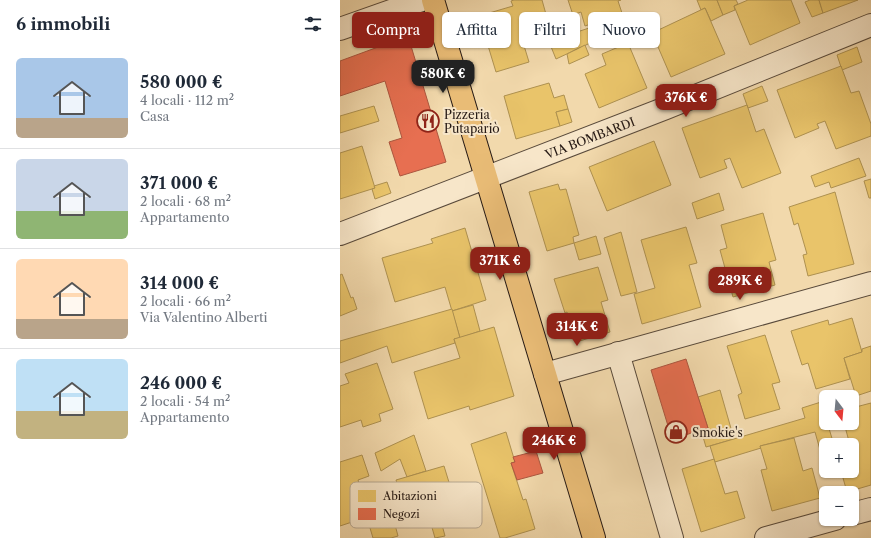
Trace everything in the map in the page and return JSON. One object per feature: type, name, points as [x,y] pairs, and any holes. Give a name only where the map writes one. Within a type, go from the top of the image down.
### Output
[{"type":"main road","points":[[433,0],[594,538]]},
{"type":"street","points":[[340,28],[422,0]]},
{"type":"street","name":"VIA BOMBARDI","points":[[340,234],[666,108],[871,25]]},
{"type":"street","points":[[545,374],[871,283]]},
{"type":"street","points":[[618,353],[672,538]]},
{"type":"street","points":[[859,512],[871,509]]},
{"type":"street","points":[[776,537],[819,524]]},
{"type":"building: Abitazioni","points":[[542,0],[545,12],[519,12],[519,48],[525,48],[529,62],[496,72],[489,48],[511,48],[511,12],[493,12],[513,6],[511,1]]},
{"type":"building: Abitazioni","points":[[568,0],[621,0],[618,1],[622,12],[588,12],[588,25],[585,26],[581,12],[572,12]]},
{"type":"building: Abitazioni","points":[[697,0],[717,0],[723,15],[711,21],[705,8],[701,10]]},
{"type":"building: Abitazioni","points":[[717,0],[736,0],[738,4],[734,6],[735,10],[723,15]]},
{"type":"building: Abitazioni","points":[[748,0],[791,0],[800,23],[750,45],[734,6]]},
{"type":"building: Abitazioni","points":[[810,0],[819,0],[823,13],[812,17],[805,2]]},
{"type":"building: Abitazioni","points":[[819,0],[858,0],[823,13]]},
{"type":"building: Abitazioni","points":[[705,8],[725,54],[671,77],[658,48],[660,48],[660,29]]},
{"type":"building: Abitazioni","points":[[588,28],[588,44],[580,48],[580,31]]},
{"type":"building: Abitazioni","points":[[585,45],[589,55],[569,64],[567,54]]},
{"type":"building: Abitazioni","points":[[857,47],[862,62],[842,70],[837,55]]},
{"type":"building: Abitazioni","points":[[552,48],[580,48],[556,59]]},
{"type":"building: Abitazioni","points":[[616,48],[630,48],[647,88],[599,108],[585,74],[606,65],[602,54]]},
{"type":"building: Abitazioni","points":[[841,66],[851,93],[859,91],[871,124],[871,136],[836,149],[825,121],[817,124],[819,128],[795,138],[777,90]]},
{"type":"building: Abitazioni","points":[[549,83],[554,98],[564,95],[568,109],[556,112],[560,126],[516,139],[504,96]]},
{"type":"building: Abitazioni","points":[[762,86],[768,101],[748,108],[743,94]]},
{"type":"building: Abitazioni","points":[[747,105],[756,132],[764,129],[781,173],[742,188],[730,158],[724,160],[727,168],[700,178],[682,128]]},
{"type":"building: Abitazioni","points":[[374,106],[379,121],[340,133],[340,116]]},
{"type":"building: Abitazioni","points":[[568,109],[572,122],[560,126],[556,112]]},
{"type":"building: Abitazioni","points":[[654,141],[671,185],[607,211],[589,167]]},
{"type":"building: Abitazioni","points":[[362,146],[375,188],[340,199],[340,153]]},
{"type":"building: Abitazioni","points":[[859,158],[866,176],[831,188],[829,182],[815,187],[811,176]]},
{"type":"building: Abitazioni","points":[[871,179],[871,198],[869,198],[864,181]]},
{"type":"building: Abitazioni","points":[[387,182],[391,193],[375,199],[372,189],[375,188],[374,186]]},
{"type":"building: Abitazioni","points":[[558,184],[560,190],[566,189],[579,235],[573,237],[574,243],[547,251],[529,192]]},
{"type":"building: Abitazioni","points":[[835,192],[854,264],[808,276],[803,255],[807,254],[798,223],[794,225],[789,207]]},
{"type":"building: Abitazioni","points":[[719,193],[724,210],[697,219],[692,203]]},
{"type":"building: Abitazioni","points":[[763,213],[776,260],[769,262],[775,285],[733,297],[720,250],[727,248],[721,225]]},
{"type":"building: Abitazioni","points":[[686,227],[697,263],[689,265],[701,307],[642,324],[634,294],[655,288],[641,240]]},
{"type":"building: Abitazioni","points":[[465,228],[486,300],[452,311],[445,287],[395,302],[382,258],[433,243],[431,239]]},
{"type":"building: Abitazioni","points":[[621,232],[637,292],[621,296],[604,238]]},
{"type":"building: Abitazioni","points":[[596,236],[601,254],[579,260],[574,243]]},
{"type":"building: Abitazioni","points":[[598,267],[608,300],[601,302],[610,332],[576,342],[567,312],[565,313],[554,279]]},
{"type":"building: Abitazioni","points":[[342,274],[357,309],[340,316],[340,275]]},
{"type":"building: Abitazioni","points":[[473,305],[480,331],[460,338],[452,311]]},
{"type":"building: Abitazioni","points":[[452,309],[460,338],[454,339],[455,343],[392,363],[387,346],[340,363],[340,341]]},
{"type":"building: Abitazioni","points":[[852,318],[862,352],[844,358],[850,379],[816,389],[808,363],[802,365],[791,331],[828,320],[829,325]]},
{"type":"building: Abitazioni","points":[[494,327],[514,396],[470,410],[469,406],[428,419],[414,372],[460,358],[454,339]]},
{"type":"building: Abitazioni","points":[[765,335],[780,382],[772,384],[780,409],[745,419],[738,395],[742,393],[727,346]]},
{"type":"building: Abitazioni","points":[[871,346],[871,391],[859,395],[859,390],[854,390],[844,358],[862,352],[862,349]]},
{"type":"building: Abitazioni","points":[[377,363],[393,409],[379,414],[381,421],[363,427],[361,420],[340,427],[340,386],[349,383],[345,374]]},
{"type":"building: Abitazioni","points":[[720,390],[734,439],[706,447],[701,430],[708,428],[698,397]]},
{"type":"building: Abitazioni","points":[[819,403],[819,430],[829,430],[832,438],[819,438],[819,446],[815,432],[760,446],[761,448],[715,462],[710,446],[805,418],[802,408]]},
{"type":"building: Abitazioni","points":[[871,403],[871,485],[859,488],[859,486],[845,486],[843,478],[859,478],[859,438],[848,438],[846,430],[859,430],[859,406]]},
{"type":"building: Abitazioni","points":[[506,432],[515,462],[511,463],[523,500],[526,499],[535,529],[505,538],[500,538],[471,444]]},
{"type":"building: Abitazioni","points":[[414,435],[426,471],[407,477],[400,459],[381,471],[375,453]]},
{"type":"building: Abitazioni","points":[[794,438],[803,471],[812,468],[819,498],[772,511],[761,470],[767,469],[760,446]]},
{"type":"building: Abitazioni","points":[[362,455],[369,476],[358,480],[359,482],[350,482],[350,523],[340,526],[340,462]]},
{"type":"building: Abitazioni","points":[[714,459],[725,494],[737,491],[745,518],[701,532],[682,469]]},
{"type":"building: Abitazioni","points":[[444,466],[449,482],[397,482],[396,480]]},
{"type":"building: Abitazioni","points":[[370,528],[396,528],[398,536],[391,538],[373,538]]},
{"type":"building: Abitazioni","points":[[432,528],[443,528],[445,536],[435,538]]},
{"type":"building: Negozi","points":[[375,48],[412,48],[446,162],[400,176],[389,142],[402,138],[385,81],[340,96],[340,61]]},
{"type":"building: Negozi","points":[[686,359],[708,428],[672,439],[651,370]]},
{"type":"building: Negozi","points":[[536,451],[543,473],[517,480],[511,463],[515,462],[513,457]]},
{"type":"place","name":"Pizzeria Putapariò","points":[[428,121]]},
{"type":"place","name":"Smokie's","points":[[676,432]]}]
